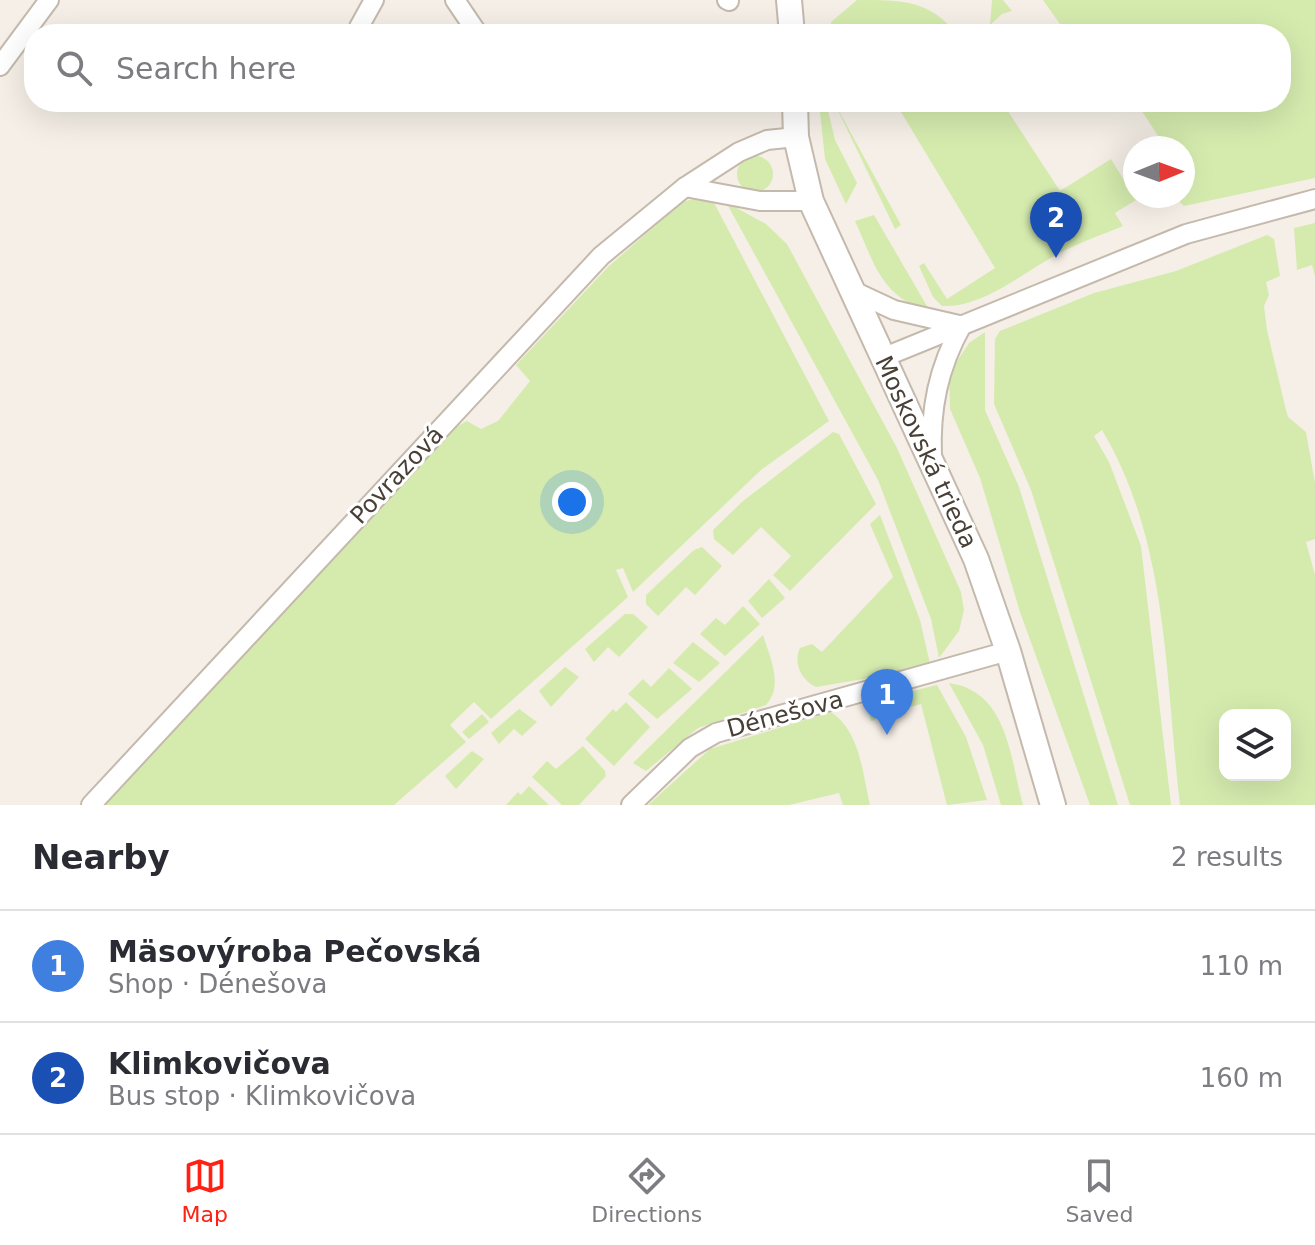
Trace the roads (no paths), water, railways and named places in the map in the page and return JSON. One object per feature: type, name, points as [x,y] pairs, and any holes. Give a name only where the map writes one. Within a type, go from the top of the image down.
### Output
[{"type":"street","points":[[31,24],[49,0]]},
{"type":"street","points":[[361,24],[374,0]]},
{"type":"street","points":[[455,0],[471,24]]},
{"type":"street","points":[[789,0],[791,24]]},
{"type":"street","points":[[0,66],[24,34]]},
{"type":"street","name":"Moskovská trieda","points":[[795,112],[796,137],[811,201],[976,559],[1008,651],[1053,805]]},
{"type":"street","name":"Povrazová","points":[[91,805],[601,256],[685,187],[752,144],[796,137]]},
{"type":"street","points":[[685,187],[760,201],[811,201]]},
{"type":"street","points":[[882,358],[1196,230],[1315,199]]},
{"type":"street","points":[[849,289],[894,310],[962,325]]},
{"type":"street","points":[[932,463],[935,394],[944,361],[962,325]]},
{"type":"street","name":"Dénešova","points":[[631,805],[690,748],[716,733],[1008,651]]},
{"type":"place","name":"Klimkovičova","points":[[1056,258]]},
{"type":"place","name":"Mäsovýroba Pečovská","points":[[887,735]]}]
